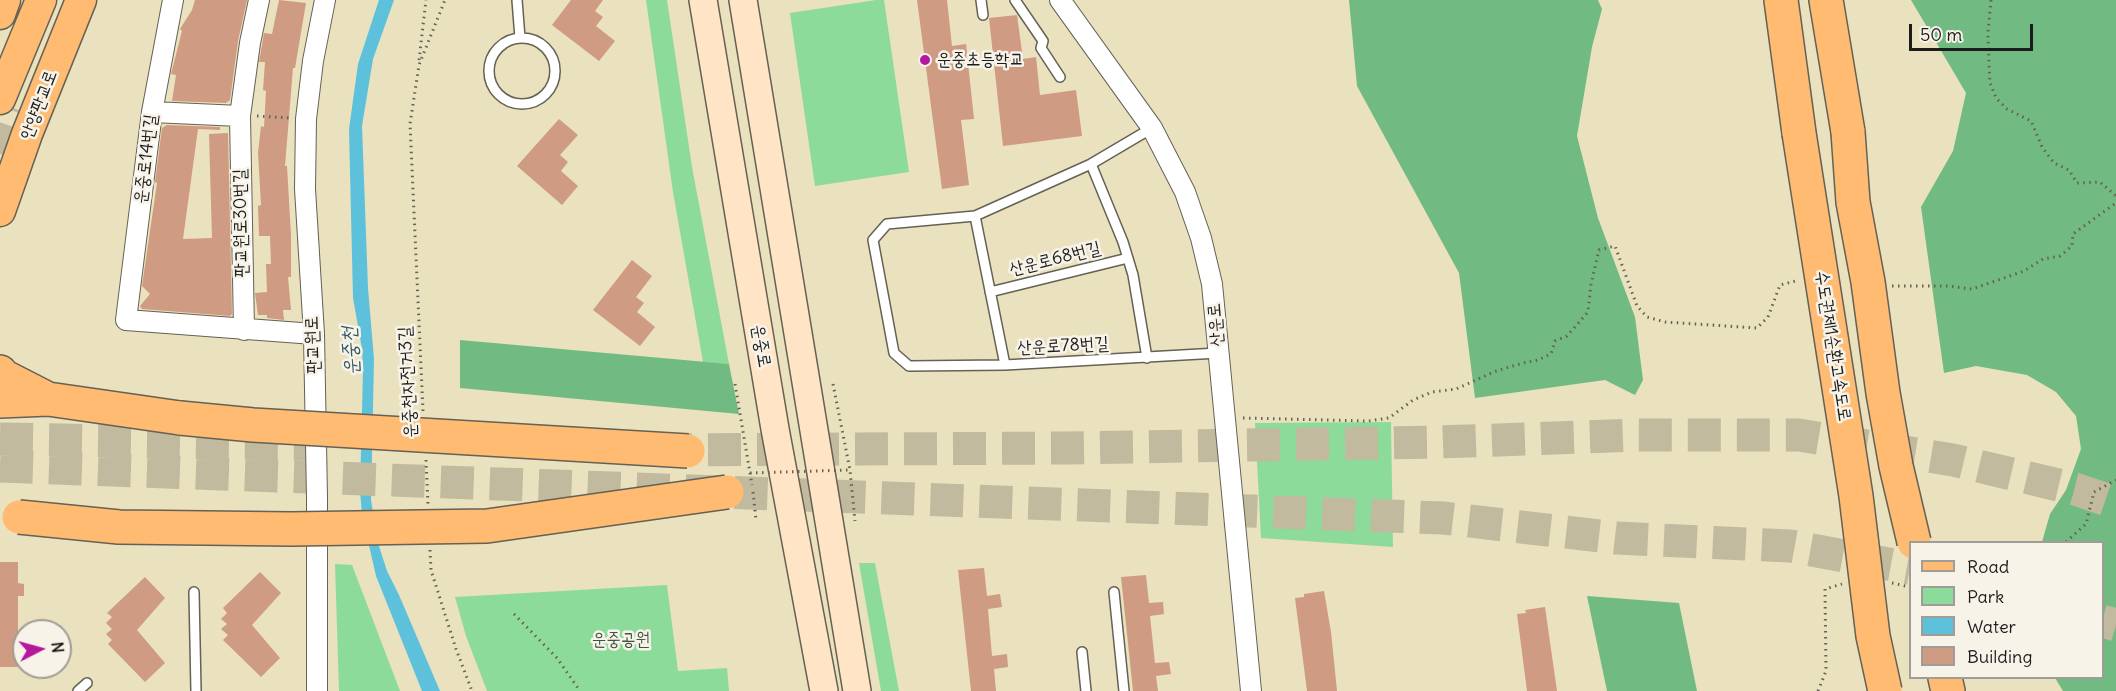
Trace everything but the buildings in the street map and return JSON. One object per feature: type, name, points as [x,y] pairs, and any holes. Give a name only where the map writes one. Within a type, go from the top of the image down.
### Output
[{"type":"highway","name":"수도권제1순환고속도로","points":[[1781,0],[1799,133],[1854,484],[1874,636],[1885,691]]},
{"type":"highway","points":[[1826,0],[1848,132],[1853,202],[1868,282],[1882,393],[1914,541]]},
{"type":"highway","points":[[0,372],[3,376],[48,399]]},
{"type":"highway","points":[[0,401],[48,399],[180,418],[253,425],[688,451]]},
{"type":"highway","points":[[6,518],[119,527],[291,529],[487,526],[739,483]]},
{"type":"main road","points":[[0,14],[5,0]]},
{"type":"main road","points":[[11,120],[41,0]]},
{"type":"main road","points":[[11,120],[63,0]]},
{"type":"main road","name":"안양판교로","points":[[0,211],[11,120],[81,0]]},
{"type":"main road","name":"운중로","points":[[703,0],[775,429],[825,691]]},
{"type":"main road","points":[[743,0],[857,691]]},
{"type":"street","name":"운중로14번길","points":[[173,0],[152,112],[126,320],[244,330]]},
{"type":"street","name":"판교원로30번길","points":[[244,330],[240,116],[245,70],[259,0]]},
{"type":"street","name":"판교원로","points":[[317,691],[314,334],[305,189],[306,119],[313,61],[325,0]]},
{"type":"street","name":"산운로","points":[[1060,0],[1152,128],[1185,192],[1201,238],[1212,284],[1251,691]]},
{"type":"street","points":[[152,112],[240,116]]},
{"type":"street","points":[[244,330],[314,334]]},
{"type":"lane","points":[[517,0],[520,38]]},
{"type":"lane","points":[[981,0],[983,15]]},
{"type":"lane","points":[[1014,0],[1043,41],[1041,48],[1060,77]]},
{"type":"lane","points":[[520,38],[540,43],[548,50],[555,69],[554,80],[542,97],[523,104],[502,97],[494,88],[489,66],[500,46],[509,40],[520,38]]},
{"type":"lane","points":[[975,216],[1091,164],[1152,128]]},
{"type":"lane","name":"산운로68번길","points":[[1091,164],[1133,275],[1147,358]]},
{"type":"lane","name":"산운로68번길","points":[[975,216],[1005,365]]},
{"type":"lane","name":"산운로78번길","points":[[975,216],[888,224],[873,240],[894,353],[909,366],[1005,365],[1218,353]]},
{"type":"lane","name":"산운로68번길","points":[[990,292],[1128,258]]},
{"type":"lane","points":[[194,592],[196,691]]},
{"type":"lane","points":[[1114,592],[1124,691]]},
{"type":"lane","points":[[1082,652],[1086,691]]},
{"type":"lane","points":[[78,691],[87,683]]},
{"type":"path","name":"운중천자전거3길","points":[[424,418],[410,124],[426,0]]},
{"type":"path","name":"운중천자전거3길","points":[[419,65],[445,0]]},
{"type":"path","points":[[1992,0],[1988,32],[1989,64],[1990,83],[1996,98],[2007,109],[2031,121],[2042,147],[2054,163],[2069,170],[2077,183],[2100,182],[2116,196]]},
{"type":"path","points":[[240,116],[306,119]]},
{"type":"path","points":[[1892,286],[1948,286],[1972,290],[2024,271],[2043,259],[2060,256],[2072,246],[2073,234],[2116,203]]},
{"type":"path","points":[[1224,418],[1368,421],[1389,417],[1413,400],[1432,392],[1456,389],[1496,372],[1545,357],[1551,354],[1555,341],[1567,336],[1588,312],[1591,284],[1599,250],[1615,246],[1637,306],[1647,317],[1665,322],[1757,328],[1768,317],[1780,285],[1802,279]]},
{"type":"path","points":[[735,384],[739,483],[756,520]]},
{"type":"path","points":[[833,384],[850,470],[855,521]]},
{"type":"path","name":"운중천자전거3길","points":[[425,453],[428,512]]},
{"type":"path","points":[[739,483],[850,470]]},
{"type":"path","points":[[2068,541],[2086,524],[2094,492],[2116,480]]},
{"type":"path","points":[[430,547],[431,570],[472,691]]},
{"type":"path","points":[[514,615],[557,658],[580,691]]},
{"type":"green space","points":[[646,0],[667,0],[692,167],[729,364],[703,362],[673,192]]},
{"type":"green space","points":[[884,0],[909,172],[815,186],[790,13]]},
{"type":"green space","points":[[1349,0],[1598,0],[1602,9],[1592,47],[1577,136],[1598,218],[1635,317],[1643,380],[1635,395],[1605,380],[1475,398],[1459,273],[1357,86]]},
{"type":"green space","points":[[1911,0],[2116,0],[2116,691],[2063,691],[2056,679],[2104,679],[2104,541],[2042,541],[2050,514],[2066,490],[2081,449],[2076,416],[2056,392],[2027,375],[1976,366],[1944,373],[1921,207],[1953,151],[1966,93]]},
{"type":"green space","points":[[460,340],[729,364],[739,414],[460,388]]},
{"type":"green space","points":[[1391,422],[1393,547],[1261,538],[1255,423]]},
{"type":"green space","points":[[859,563],[875,563],[899,691],[881,691]]},
{"type":"green space","points":[[335,564],[352,565],[400,691],[339,691]]},
{"type":"green space","name":"운중공원","points":[[667,585],[678,671],[727,668],[729,691],[487,691],[466,636],[455,597]]},
{"type":"green space","points":[[1587,596],[1679,603],[1697,691],[1607,691]]},
{"type":"water","points":[[379,0],[394,0],[373,59],[362,126],[368,288],[374,359],[371,500],[378,543],[387,571],[440,691],[422,691],[376,576],[362,515],[360,490],[363,371],[362,349],[353,298],[349,129],[358,64]]},
{"type":"tunnel","points":[[0,154],[16,109]]},
{"type":"tunnel","points":[[659,450],[1065,448],[1439,442],[1638,435],[1799,435],[1953,460],[2075,489],[2116,503]]},
{"type":"tunnel","points":[[0,439],[343,445]]},
{"type":"tunnel","points":[[0,466],[1443,518],[1617,538],[1790,546],[1909,568]]},
{"type":"tunnel","points":[[2104,622],[2116,625]]},
{"type":"place","name":"운중초등학교","points":[[925,60]]},
{"type":"water label","name":"운중천","points":[[351,351]]}]
